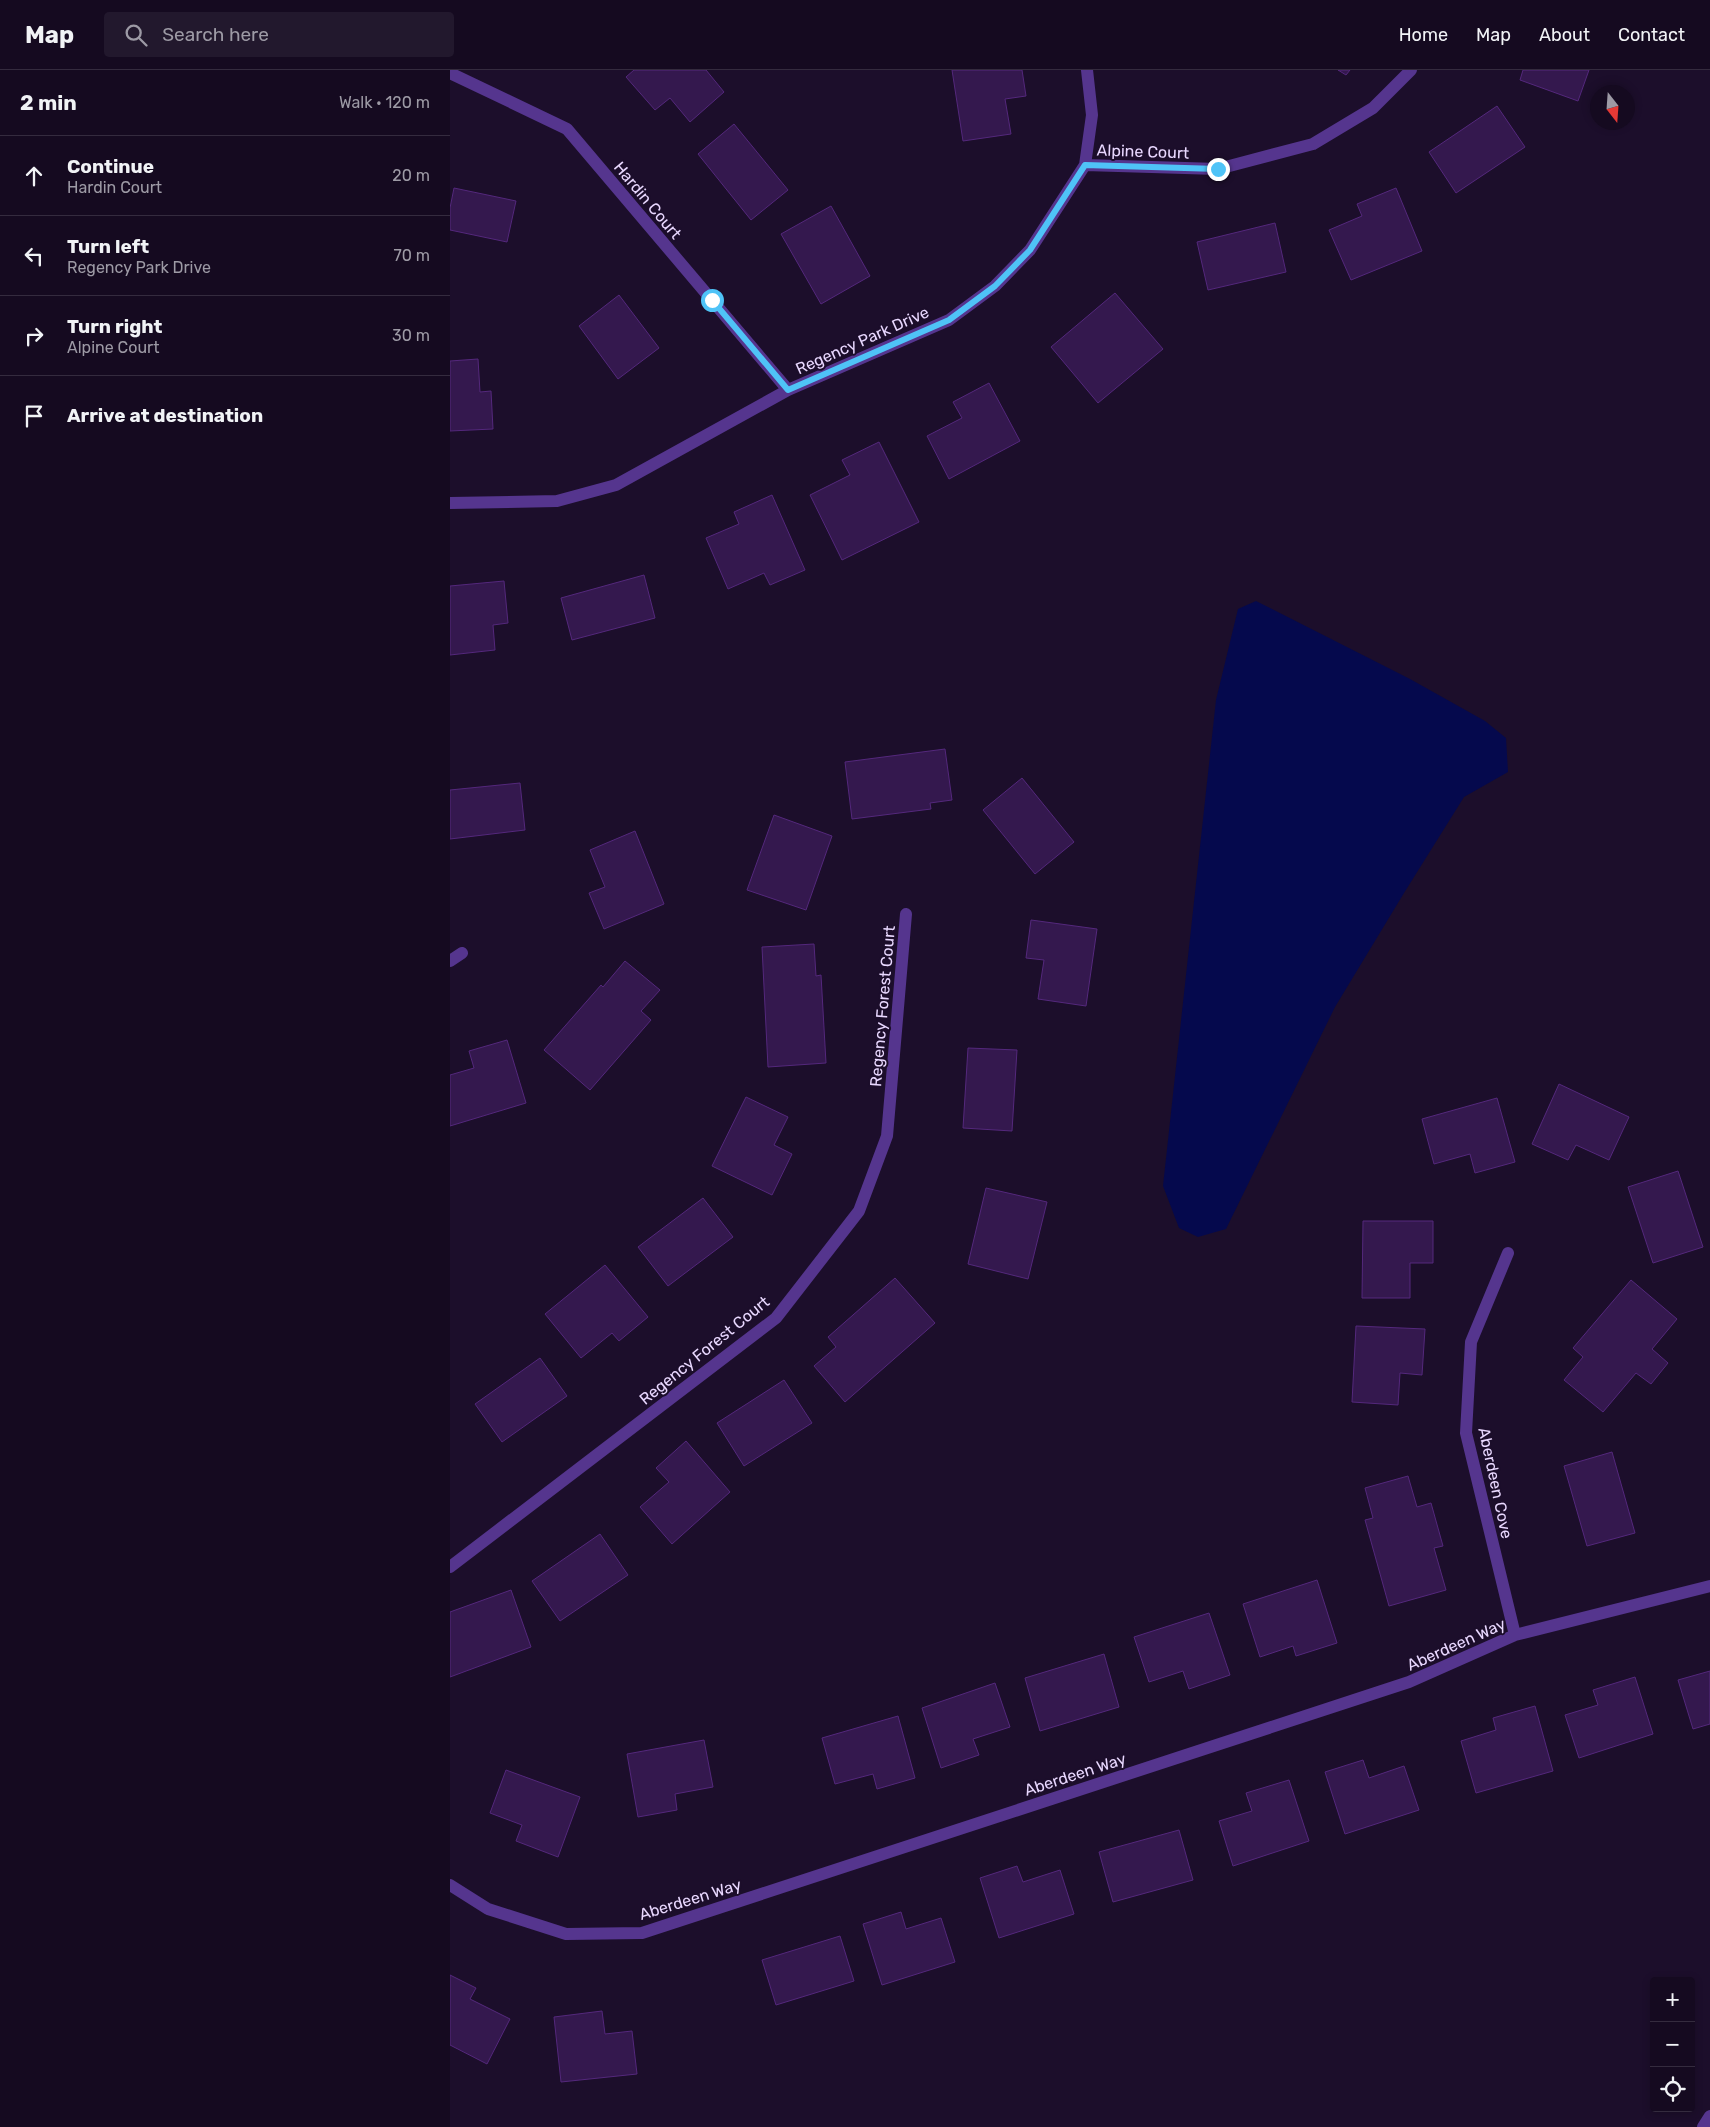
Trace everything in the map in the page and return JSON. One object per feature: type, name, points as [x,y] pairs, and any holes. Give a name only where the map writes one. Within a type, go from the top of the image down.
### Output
[{"type":"street","name":"Regency Park Drive","points":[[450,503],[557,501],[616,485],[788,390],[949,320],[995,286],[1030,250],[1085,165],[1092,115],[1087,70]]},
{"type":"street","name":"Alpine Court","points":[[1085,165],[1218,169],[1313,144],[1373,108],[1411,70]]},
{"type":"street","name":"Hardin Court","points":[[450,73],[567,129],[788,390]]},
{"type":"street","name":"Regency Forest Court","points":[[450,1567],[776,1318],[859,1211],[887,1136],[906,914]]},
{"type":"street","points":[[450,961],[462,953]]},
{"type":"street","name":"Aberdeen Cove","points":[[1508,1253],[1471,1342],[1466,1433],[1515,1635]]},
{"type":"street","name":"Aberdeen Way","points":[[450,1885],[488,1909],[566,1934],[642,1933],[1409,1682],[1515,1635],[1710,1586]]},
{"type":"street","points":[[1703,2127],[1710,2116]]},
{"type":"shaded area","points":[[1256,601],[1410,679],[1485,721],[1506,738],[1508,772],[1464,797],[1335,1007],[1226,1229],[1198,1237],[1179,1228],[1163,1186],[1216,700],[1238,609]]},
{"type":"building","points":[[634,70],[706,70],[724,92],[690,122],[670,98],[655,110],[626,77]]},
{"type":"building","points":[[952,70],[1022,70],[1026,96],[1005,99],[1011,134],[963,141]]},
{"type":"building","points":[[1338,70],[1350,70],[1346,75]]},
{"type":"building","points":[[1523,70],[1589,70],[1578,101],[1520,80]]},
{"type":"building","points":[[1497,106],[1525,147],[1456,193],[1429,152]]},
{"type":"building","points":[[734,124],[788,190],[751,220],[698,154]]},
{"type":"building","points":[[454,188],[516,201],[507,242],[450,230],[450,208]]},
{"type":"building","points":[[1396,188],[1422,251],[1351,280],[1329,230],[1362,216],[1357,204]]},
{"type":"building","points":[[831,206],[870,276],[821,304],[781,234]]},
{"type":"building","points":[[1275,223],[1286,272],[1208,290],[1197,242]]},
{"type":"building","points":[[1115,293],[1163,349],[1098,403],[1051,347]]},
{"type":"building","points":[[619,295],[659,348],[618,379],[579,326]]},
{"type":"building","points":[[478,359],[480,392],[491,391],[493,429],[450,431],[450,361]]},
{"type":"building","points":[[989,383],[1020,441],[949,479],[927,436],[962,418],[953,402]]},
{"type":"building","points":[[879,442],[919,522],[842,560],[810,495],[850,475],[842,460]]},
{"type":"building","points":[[772,495],[805,570],[770,585],[764,573],[728,589],[706,538],[739,524],[734,512]]},
{"type":"building","points":[[644,575],[655,618],[572,640],[561,598]]},
{"type":"building","points":[[504,581],[508,623],[493,625],[495,650],[450,655],[450,586]]},
{"type":"building","points":[[945,749],[952,800],[930,803],[931,809],[852,819],[845,762]]},
{"type":"building","points":[[1022,778],[1074,842],[1035,874],[983,810]]},
{"type":"building","points":[[520,783],[525,830],[450,839],[450,790]]},
{"type":"building","points":[[774,815],[832,836],[806,910],[747,890]]},
{"type":"building","points":[[635,831],[664,904],[604,929],[589,893],[605,887],[590,850]]},
{"type":"building","points":[[1031,920],[1097,929],[1086,1006],[1038,999],[1044,960],[1026,958]]},
{"type":"building","points":[[814,944],[816,976],[821,975],[826,1063],[768,1067],[762,947]]},
{"type":"building","points":[[625,961],[660,990],[641,1011],[651,1020],[590,1090],[544,1050],[601,985],[603,987]]},
{"type":"building","points":[[507,1040],[526,1103],[450,1126],[450,1075],[474,1068],[469,1051]]},
{"type":"building","points":[[968,1048],[1017,1050],[1012,1131],[963,1128]]},
{"type":"building","points":[[1559,1084],[1629,1117],[1609,1160],[1576,1145],[1568,1160],[1532,1144]]},
{"type":"building","points":[[746,1097],[788,1117],[774,1145],[792,1154],[772,1195],[712,1166]]},
{"type":"building","points":[[1497,1098],[1515,1162],[1475,1173],[1470,1154],[1434,1164],[1422,1119]]},
{"type":"building","points":[[1678,1171],[1703,1247],[1653,1263],[1628,1187]]},
{"type":"building","points":[[986,1188],[1047,1202],[1028,1279],[968,1264]]},
{"type":"building","points":[[703,1198],[733,1237],[668,1286],[638,1247]]},
{"type":"building","points":[[1363,1221],[1433,1221],[1433,1263],[1410,1263],[1410,1298],[1362,1298]]},
{"type":"building","points":[[605,1265],[648,1317],[619,1341],[612,1333],[581,1358],[545,1314]]},
{"type":"building","points":[[895,1278],[935,1323],[845,1402],[814,1366],[836,1347],[828,1337]]},
{"type":"building","points":[[1631,1280],[1677,1319],[1652,1349],[1668,1363],[1651,1384],[1636,1373],[1603,1412],[1564,1380],[1583,1357],[1573,1348]]},
{"type":"building","points":[[1356,1326],[1425,1329],[1422,1375],[1400,1373],[1398,1405],[1352,1402]]},
{"type":"building","points":[[540,1358],[567,1396],[502,1442],[475,1404]]},
{"type":"building","points":[[784,1380],[812,1423],[744,1466],[717,1423]]},
{"type":"building","points":[[686,1441],[730,1492],[672,1544],[640,1507],[669,1482],[656,1468]]},
{"type":"building","points":[[1612,1452],[1635,1533],[1587,1546],[1564,1466]]},
{"type":"building","points":[[1408,1476],[1417,1507],[1431,1503],[1443,1546],[1434,1548],[1446,1590],[1389,1606],[1365,1520],[1373,1518],[1365,1488]]},
{"type":"building","points":[[600,1534],[628,1575],[560,1621],[532,1581]]},
{"type":"building","points":[[1317,1580],[1337,1643],[1296,1656],[1293,1646],[1260,1657],[1243,1604]]},
{"type":"building","points":[[511,1590],[531,1647],[450,1677],[450,1612]]},
{"type":"building","points":[[1209,1613],[1230,1675],[1189,1689],[1183,1671],[1149,1682],[1134,1637]]},
{"type":"building","points":[[1104,1654],[1119,1707],[1040,1731],[1025,1678]]},
{"type":"building","points":[[1710,1671],[1710,1724],[1693,1729],[1678,1680]]},
{"type":"building","points":[[1635,1677],[1653,1734],[1579,1758],[1565,1715],[1598,1705],[1593,1690]]},
{"type":"building","points":[[995,1683],[1010,1727],[973,1739],[979,1755],[941,1768],[922,1708]]},
{"type":"building","points":[[1535,1706],[1553,1771],[1476,1793],[1461,1741],[1496,1730],[1493,1718]]},
{"type":"building","points":[[898,1716],[915,1778],[877,1789],[873,1774],[835,1784],[822,1738]]},
{"type":"building","points":[[704,1740],[713,1787],[675,1794],[677,1810],[638,1817],[627,1754]]},
{"type":"building","points":[[1363,1760],[1369,1778],[1404,1766],[1419,1810],[1345,1834],[1325,1772]]},
{"type":"building","points":[[506,1770],[580,1797],[558,1857],[516,1841],[522,1825],[490,1813]]},
{"type":"building","points":[[1289,1780],[1309,1841],[1233,1866],[1219,1821],[1252,1811],[1246,1793]]},
{"type":"building","points":[[1179,1830],[1193,1880],[1113,1902],[1099,1852]]},
{"type":"building","points":[[1017,1866],[1023,1882],[1060,1870],[1074,1914],[999,1938],[980,1878]]},
{"type":"building","points":[[901,1912],[906,1929],[941,1918],[955,1962],[882,1985],[863,1924]]},
{"type":"building","points":[[840,1936],[854,1981],[776,2005],[762,1960]]},
{"type":"building","points":[[450,1975],[476,1988],[470,1999],[510,2019],[487,2064],[450,2045]]},
{"type":"building","points":[[602,2011],[605,2034],[632,2031],[637,2074],[561,2082],[554,2017]]},
{"type":"route","points":[[712,300],[788,390],[949,320],[995,286],[1030,250],[1085,165],[1218,169]]}]
